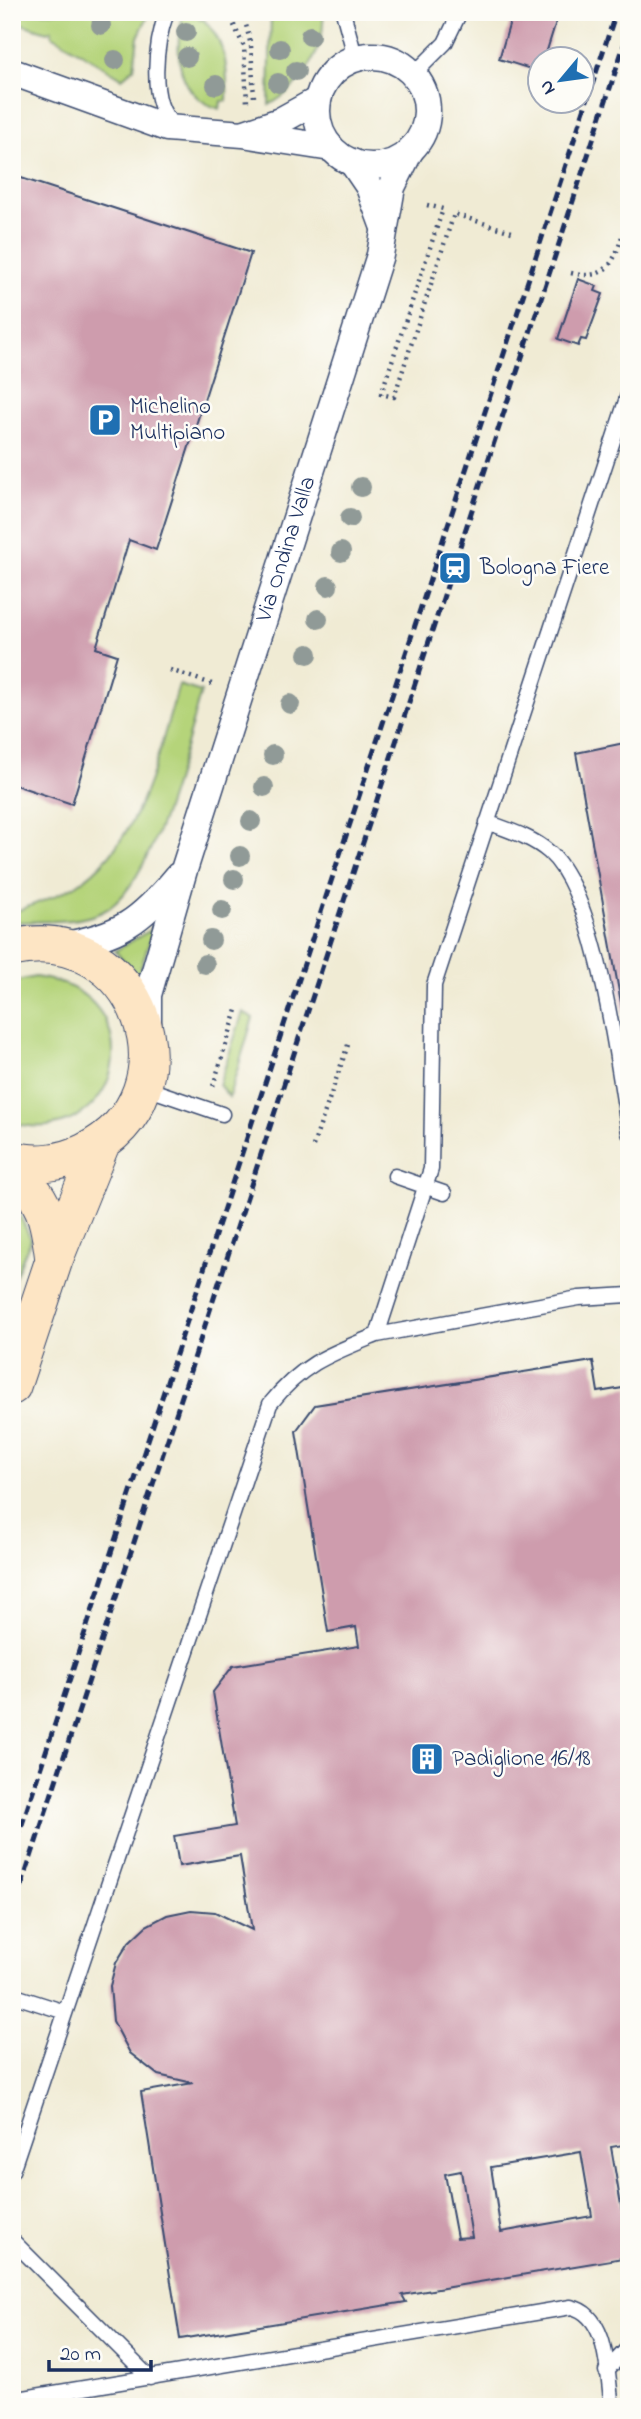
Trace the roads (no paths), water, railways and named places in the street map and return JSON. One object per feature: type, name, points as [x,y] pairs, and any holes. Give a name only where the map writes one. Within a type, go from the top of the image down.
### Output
[{"type":"street","points":[[245,122],[342,155],[377,166],[390,163],[411,149],[419,139],[427,115],[423,90],[413,75],[385,57],[373,55],[352,59],[328,77],[318,100],[319,125],[342,155],[369,187],[384,226]]},
{"type":"street","points":[[12,72],[135,118],[181,130],[245,122],[280,121],[318,100]]},
{"type":"street","name":"Via Ondina Valla","points":[[148,1037],[148,995],[184,870],[380,255],[393,187],[411,149]]},
{"type":"street","name":"Via Ondina Valla","points":[[61,946],[99,939],[134,923],[184,870]]},
{"type":"street","points":[[12,948],[29,944],[61,946],[92,958],[118,978],[138,1005],[148,1037],[149,1063],[144,1087],[127,1119],[101,1144],[75,1157],[46,1163],[12,1159]]},
{"type":"street","points":[[12,1386],[54,1260],[101,1144]]},
{"type":"street","points":[[12,1169],[32,1186],[49,1218],[54,1260]]},
{"type":"lane","points":[[167,12],[159,36],[159,96],[162,110],[181,130]]},
{"type":"lane","points":[[343,12],[352,45],[352,59]]},
{"type":"lane","points":[[413,75],[445,43],[460,12]]},
{"type":"lane","points":[[377,1335],[431,1169],[434,985],[629,392]]},
{"type":"lane","points":[[487,822],[529,838],[550,852],[570,876],[605,993],[629,1133]]},
{"type":"lane","points":[[144,1087],[222,1114]]},
{"type":"lane","points":[[396,1176],[444,1193]]},
{"type":"lane","points":[[12,2171],[270,1404],[297,1373],[317,1360],[377,1335],[579,1298],[629,1295]]},
{"type":"lane","points":[[12,1994],[65,2012]]},
{"type":"lane","points":[[12,2240],[150,2378]]},
{"type":"lane","points":[[12,2400],[571,2307],[584,2310],[597,2325],[612,2407]]},
{"type":"lane","points":[[606,2371],[629,2347]]},
{"type":"railway","points":[[12,1855],[616,12]]},
{"type":"railway","points":[[12,1915],[629,30]]},
{"type":"place","name":"Michelino Multipiano","points":[[105,420]]},
{"type":"place","name":"Bologna Fiere","points":[[455,568]]},
{"type":"place","name":"Padiglione 16/18","points":[[427,1759]]}]
